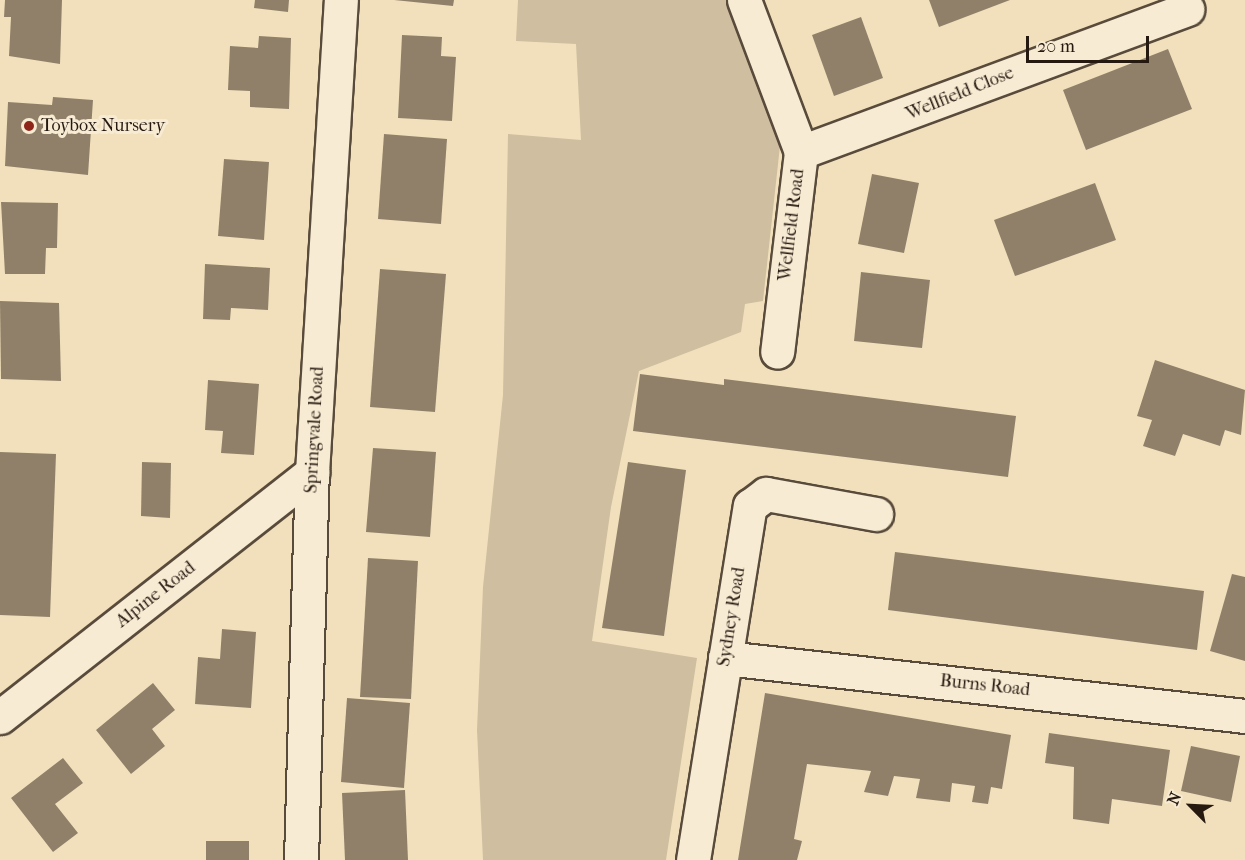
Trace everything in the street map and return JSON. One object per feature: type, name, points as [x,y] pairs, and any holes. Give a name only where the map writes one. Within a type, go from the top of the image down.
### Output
[{"type":"street","name":"Springvale Road","points":[[301,860],[312,472],[341,0]]},
{"type":"street","name":"Wellfield Road","points":[[744,0],[801,152],[777,352]]},
{"type":"street","name":"Wellfield Close","points":[[801,152],[1187,9]]},
{"type":"street","name":"Alpine Road","points":[[0,717],[312,472]]},
{"type":"street","name":"Sydney Road","points":[[693,860],[725,658],[754,499],[766,494],[876,513]]},
{"type":"street","name":"Burns Road","points":[[725,658],[1245,716]]},
{"type":"shaded area","points":[[518,0],[726,0],[780,146],[763,301],[745,304],[741,332],[639,371],[611,507],[592,641],[697,658],[666,860],[483,860],[477,730],[483,587],[503,395],[508,134],[581,140],[576,44],[516,41]]},
{"type":"building","points":[[5,0],[62,0],[60,64],[9,56],[11,17],[4,17]]},
{"type":"building","points":[[255,0],[289,0],[288,12],[254,8]]},
{"type":"building","points":[[394,0],[454,0],[453,6]]},
{"type":"building","points":[[929,0],[1010,0],[939,27]]},
{"type":"building","points":[[861,17],[883,78],[834,96],[812,35]]},
{"type":"building","points":[[402,35],[442,37],[441,56],[456,57],[452,121],[398,118]]},
{"type":"building","points":[[259,36],[291,38],[289,109],[250,107],[250,91],[228,90],[230,46],[258,48]]},
{"type":"building","points":[[1168,49],[1192,109],[1086,150],[1063,90]]},
{"type":"building","points":[[53,97],[93,100],[88,175],[5,166],[8,102],[52,105]]},
{"type":"building","points":[[384,134],[447,139],[441,224],[378,219]]},
{"type":"building","points":[[224,159],[269,162],[264,240],[218,236]]},
{"type":"building","points":[[872,174],[919,183],[904,253],[858,244]]},
{"type":"building","points":[[1095,183],[1116,240],[1015,276],[994,220]]},
{"type":"building","points":[[1,202],[58,203],[57,248],[46,248],[45,274],[5,274]]},
{"type":"building","points":[[205,264],[270,268],[268,310],[231,308],[230,320],[203,319]]},
{"type":"building","points":[[380,269],[446,274],[435,412],[370,407]]},
{"type":"building","points":[[861,272],[930,280],[922,348],[854,341]]},
{"type":"building","points":[[0,301],[59,303],[61,381],[1,379]]},
{"type":"building","points":[[1155,360],[1245,390],[1241,435],[1225,430],[1220,446],[1183,434],[1175,456],[1143,446],[1152,420],[1137,416]]},
{"type":"building","points":[[640,374],[724,385],[724,379],[1016,416],[1008,477],[633,431]]},
{"type":"building","points":[[208,380],[259,384],[254,455],[221,453],[223,431],[205,430]]},
{"type":"building","points":[[373,448],[436,452],[430,537],[366,532]]},
{"type":"building","points":[[0,452],[56,454],[50,617],[0,615]]},
{"type":"building","points":[[142,462],[171,463],[170,518],[141,516]]},
{"type":"building","points":[[628,462],[686,470],[664,636],[602,628]]},
{"type":"building","points":[[895,552],[1204,591],[1197,650],[888,610]]},
{"type":"building","points":[[368,558],[418,561],[411,699],[360,697]]},
{"type":"building","points":[[1232,574],[1245,577],[1245,661],[1210,651]]},
{"type":"building","points":[[222,629],[256,632],[251,708],[195,704],[198,657],[220,659]]},
{"type":"building","points":[[153,683],[175,710],[152,729],[165,746],[131,774],[96,730]]},
{"type":"building","points":[[765,693],[1011,735],[1002,789],[991,787],[988,804],[972,802],[975,786],[952,783],[950,802],[916,798],[920,779],[894,776],[888,796],[864,792],[871,771],[807,764],[794,839],[802,841],[797,860],[738,860]]},
{"type":"building","points":[[347,698],[410,703],[404,788],[341,782]]},
{"type":"building","points":[[1049,733],[1170,750],[1162,806],[1112,799],[1109,824],[1073,819],[1074,767],[1045,763]]},
{"type":"building","points":[[1191,746],[1240,756],[1231,802],[1181,791]]},
{"type":"building","points":[[63,758],[83,783],[55,804],[78,833],[53,852],[11,798]]},
{"type":"building","points":[[405,790],[408,860],[345,860],[342,793]]},
{"type":"building","points":[[206,841],[249,841],[249,860],[206,860]]},
{"type":"place","name":"Toybox Nursery","points":[[29,126]]}]
